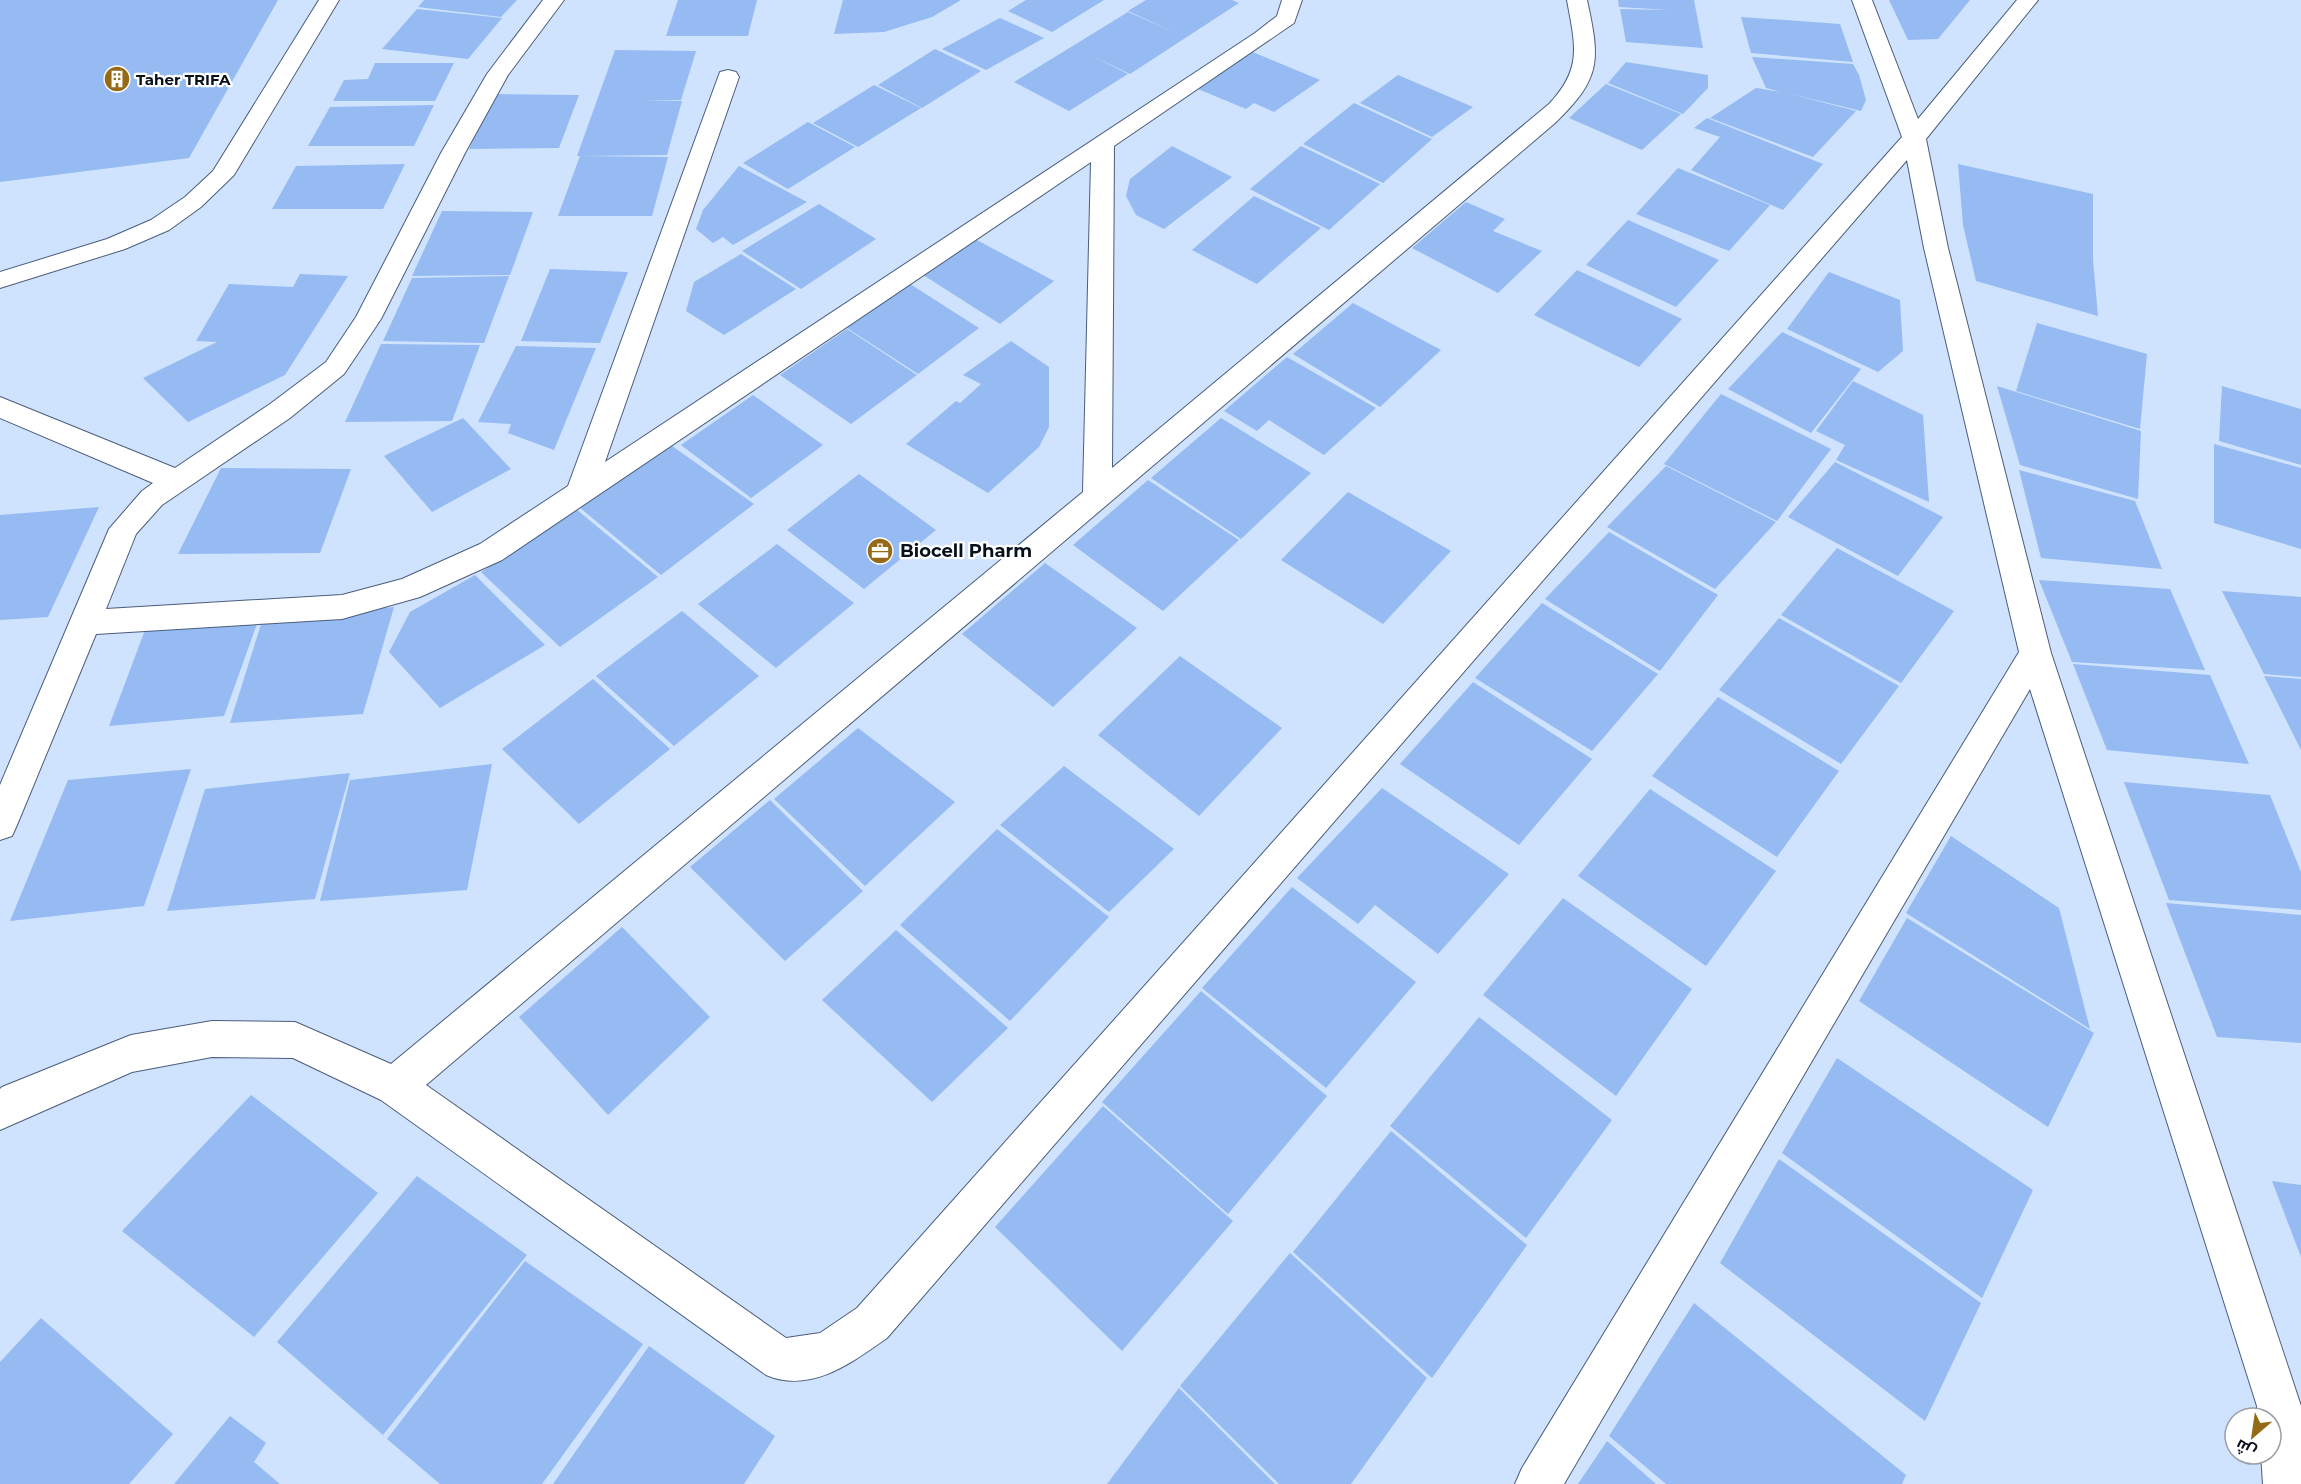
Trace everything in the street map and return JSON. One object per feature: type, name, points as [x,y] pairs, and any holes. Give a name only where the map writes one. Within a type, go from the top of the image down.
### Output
[{"type":"street","points":[[0,280],[116,244],[160,225],[193,202],[222,175],[329,0]]},
{"type":"street","points":[[0,825],[124,529],[152,498],[280,411],[335,368],[368,319],[453,153],[498,74],[554,0]]},
{"type":"street","points":[[86,622],[342,607],[409,590],[491,552],[1287,19],[1292,0]]},
{"type":"street","points":[[395,1086],[1097,498],[1567,100],[1581,77],[1586,52],[1577,0]]},
{"type":"street","points":[[1862,0],[1914,138],[1936,248],[2035,653],[2279,1406],[2286,1484]]},
{"type":"street","points":[[0,1110],[16,1101],[131,1054],[213,1039],[295,1040],[395,1086],[781,1360],[827,1354],[872,1323],[1914,138],[2028,0]]},
{"type":"street","points":[[580,493],[728,77]]},
{"type":"street","points":[[1097,498],[1103,143]]},
{"type":"street","points":[[0,407],[177,482]]},
{"type":"street","points":[[1538,1484],[2035,653]]},
{"type":"building","name":"Taher TRIFA","points":[[0,0],[278,0],[189,158],[0,182]]},
{"type":"building","points":[[424,0],[517,0],[501,17],[418,7]]},
{"type":"building","points":[[678,0],[757,0],[748,36],[666,36]]},
{"type":"building","points":[[843,0],[961,0],[932,17],[884,32],[834,34]]},
{"type":"building","points":[[1026,0],[1104,0],[1052,32],[1008,11]]},
{"type":"building","points":[[1146,0],[1232,0],[1239,3],[1130,74],[1088,54],[1128,74],[1069,111],[1014,82],[1128,12],[1176,33],[1128,11]]},
{"type":"building","points":[[1618,0],[1694,0],[1703,48],[1626,42],[1620,9],[1670,10],[1619,7]]},
{"type":"building","points":[[1889,0],[1970,0],[1938,39],[1908,40]]},
{"type":"building","points":[[417,9],[502,18],[468,59],[382,49]]},
{"type":"building","points":[[1741,17],[1840,24],[1853,62],[1751,53]]},
{"type":"building","points":[[1000,18],[1044,38],[986,70],[942,49]]},
{"type":"building","points":[[935,49],[981,71],[922,108],[878,85]]},
{"type":"building","points":[[615,50],[696,51],[681,100],[643,100],[682,101],[667,155],[577,156]]},
{"type":"building","points":[[1250,51],[1320,80],[1274,112],[1254,103],[1246,109],[1198,89]]},
{"type":"building","points":[[1752,57],[1853,64],[1859,75],[1866,100],[1861,111],[1783,92],[1856,111],[1813,157],[1710,118],[1756,88],[1781,92],[1766,88]]},
{"type":"building","points":[[1626,62],[1708,75],[1708,88],[1683,114],[1608,83]]},
{"type":"building","points":[[375,63],[454,63],[435,101],[333,101],[344,80],[368,79]]},
{"type":"building","points":[[1398,75],[1473,107],[1432,137],[1360,103]]},
{"type":"building","points":[[1606,84],[1681,114],[1642,150],[1569,118]]},
{"type":"building","points":[[874,85],[921,108],[858,147],[813,123]]},
{"type":"building","points":[[495,94],[579,95],[559,148],[469,149]]},
{"type":"building","points":[[1354,103],[1432,139],[1383,183],[1303,144]]},
{"type":"building","points":[[434,105],[414,146],[308,146],[330,107]]},
{"type":"building","points":[[1707,118],[1823,164],[1783,210],[1691,170],[1720,137],[1694,128]]},
{"type":"building","points":[[808,122],[855,147],[788,189],[743,163]]},
{"type":"building","points":[[1172,146],[1232,177],[1164,229],[1136,215],[1126,196],[1130,179]]},
{"type":"building","points":[[1301,146],[1380,184],[1329,230],[1250,189]]},
{"type":"building","points":[[580,156],[668,157],[652,216],[558,216]]},
{"type":"building","points":[[405,164],[383,209],[272,209],[296,166]]},
{"type":"building","points":[[1958,164],[2093,194],[2093,260],[2098,316],[1976,281],[1963,225]]},
{"type":"building","points":[[739,166],[807,202],[733,245],[723,237],[713,243],[696,229],[703,210]]},
{"type":"building","points":[[1678,168],[1770,205],[1729,251],[1636,214]]},
{"type":"building","points":[[1254,196],[1321,228],[1257,284],[1192,250]]},
{"type":"building","points":[[1466,202],[1505,219],[1493,231],[1542,251],[1498,293],[1412,248]]},
{"type":"building","points":[[819,204],[876,239],[801,289],[742,251]]},
{"type":"building","points":[[442,211],[533,212],[510,275],[412,276]]},
{"type":"building","points":[[1628,220],[1719,260],[1676,307],[1586,265]]},
{"type":"building","points":[[973,238],[1054,281],[1000,324],[920,273]]},
{"type":"building","points":[[741,254],[796,289],[724,335],[686,311],[694,282]]},
{"type":"building","points":[[550,269],[628,272],[600,343],[521,341]]},
{"type":"building","points":[[1577,270],[1682,319],[1639,367],[1534,315]]},
{"type":"building","points":[[1829,272],[1900,300],[1903,351],[1878,372],[1787,329]]},
{"type":"building","points":[[300,274],[348,276],[285,375],[188,422],[143,378],[217,342],[196,341],[229,284],[293,287]]},
{"type":"building","points":[[509,276],[484,343],[383,341],[412,278]]},
{"type":"building","points":[[910,284],[979,328],[918,374],[847,328]]},
{"type":"building","points":[[1353,303],[1441,350],[1380,407],[1293,354]]},
{"type":"building","points":[[2037,323],[2147,354],[2140,429],[2016,391]]},
{"type":"building","points":[[847,329],[917,375],[851,424],[780,375]]},
{"type":"building","points":[[1782,332],[1861,369],[1811,433],[1728,389]]},
{"type":"building","points":[[1011,341],[1049,367],[1049,427],[1039,447],[988,493],[906,444],[956,401],[960,403],[981,384],[963,375]]},
{"type":"building","points":[[381,344],[480,345],[452,421],[345,422]]},
{"type":"building","points":[[516,346],[596,348],[554,450],[508,433],[511,424],[478,422]]},
{"type":"building","points":[[1287,357],[1376,408],[1324,455],[1269,420],[1257,431],[1224,411]]},
{"type":"building","points":[[1853,381],[1923,415],[1929,502],[1836,460],[1845,445],[1816,431]]},
{"type":"building","points":[[1997,386],[2141,431],[2138,499],[2020,465]]},
{"type":"building","points":[[2222,386],[2301,409],[2301,465],[2219,441]]},
{"type":"building","points":[[1721,394],[1831,449],[1777,521],[1664,464]]},
{"type":"building","points":[[753,395],[823,445],[751,498],[681,445]]},
{"type":"building","points":[[463,418],[511,469],[432,512],[384,456]]},
{"type":"building","points":[[1221,418],[1311,473],[1241,539],[1151,478]]},
{"type":"building","points":[[2214,444],[2301,468],[2301,549],[2214,523]]},
{"type":"building","points":[[672,446],[754,504],[661,575],[579,507]]},
{"type":"building","points":[[1835,462],[1943,517],[1898,576],[1788,517]]},
{"type":"building","points":[[1666,466],[1776,522],[1715,589],[1607,527]]},
{"type":"building","points":[[221,468],[351,469],[320,553],[178,554]]},
{"type":"building","points":[[2019,470],[2135,501],[2162,569],[2041,558]]},
{"type":"building","points":[[859,474],[936,530],[864,589],[787,530]]},
{"type":"building","points":[[1148,480],[1239,540],[1163,611],[1073,545]]},
{"type":"building","points":[[1348,492],[1451,551],[1383,624],[1281,560]]},
{"type":"building","points":[[99,507],[48,617],[0,620],[0,515]]},
{"type":"building","points":[[576,509],[658,577],[560,647],[481,572]]},
{"type":"building","points":[[1609,532],[1718,595],[1660,671],[1545,599]]},
{"type":"building","points":[[777,544],[854,603],[776,668],[698,604]]},
{"type":"building","points":[[1837,548],[1954,611],[1901,683],[1781,615]]},
{"type":"building","points":[[1045,563],[1137,628],[1053,707],[962,634]]},
{"type":"building","points":[[475,575],[545,645],[440,708],[389,652],[410,612]]},
{"type":"building","points":[[2039,580],[2170,589],[2205,670],[2072,662]]},
{"type":"building","points":[[2222,591],[2301,597],[2301,677],[2264,674]]},
{"type":"building","points":[[1542,603],[1658,674],[1592,751],[1475,678]]},
{"type":"building","points":[[394,607],[363,714],[230,723],[262,621]]},
{"type":"building","points":[[682,611],[759,676],[674,746],[596,676]]},
{"type":"building","points":[[1779,618],[1899,686],[1841,764],[1719,690]]},
{"type":"building","points":[[258,621],[224,716],[109,726],[145,630]]},
{"type":"building","points":[[1180,656],[1282,728],[1199,816],[1098,735]]},
{"type":"building","points":[[2073,664],[2210,675],[2249,764],[2107,750]]},
{"type":"building","points":[[2264,676],[2301,679],[2301,750]]},
{"type":"building","points":[[593,679],[670,749],[579,824],[502,749]]},
{"type":"building","points":[[1473,682],[1592,759],[1519,845],[1400,764]]},
{"type":"building","points":[[1718,697],[1839,771],[1777,857],[1652,776]]},
{"type":"building","points":[[858,728],[955,802],[865,886],[774,799]]},
{"type":"building","points":[[492,764],[467,890],[320,901],[350,780]]},
{"type":"building","points":[[1064,766],[1174,849],[1109,912],[1000,825]]},
{"type":"building","points":[[191,769],[144,906],[10,921],[68,780]]},
{"type":"building","points":[[350,773],[315,899],[167,911],[205,789]]},
{"type":"building","points":[[2124,782],[2270,795],[2301,872],[2301,910],[2169,900]]},
{"type":"building","points":[[1382,788],[1509,874],[1438,954],[1375,905],[1358,924],[1297,878]]},
{"type":"building","points":[[1650,789],[1776,871],[1706,966],[1578,876]]},
{"type":"building","points":[[770,800],[863,891],[785,961],[690,867]]},
{"type":"building","points":[[997,829],[1109,917],[1010,1021],[900,925]]},
{"type":"building","points":[[1951,836],[2059,908],[2090,1029],[1906,913]]},
{"type":"building","points":[[1292,887],[1416,982],[1326,1088],[1202,988]]},
{"type":"building","points":[[1563,898],[1692,989],[1616,1096],[1483,995]]},
{"type":"building","points":[[2166,903],[2301,915],[2301,1043],[2217,1037]]},
{"type":"building","points":[[1907,918],[2094,1033],[2048,1127],[1859,1001]]},
{"type":"building","points":[[622,927],[710,1017],[608,1115],[519,1017]]},
{"type":"building","points":[[896,930],[1008,1028],[932,1102],[822,1000]]},
{"type":"building","points":[[1201,991],[1327,1096],[1228,1214],[1102,1102]]},
{"type":"building","points":[[1479,1017],[1612,1120],[1526,1238],[1390,1126]]},
{"type":"building","points":[[1837,1058],[2033,1190],[1982,1298],[1782,1153]]},
{"type":"building","points":[[251,1095],[378,1193],[254,1337],[122,1231]]},
{"type":"building","points":[[1103,1106],[1233,1221],[1122,1351],[995,1227]]},
{"type":"building","points":[[1391,1131],[1527,1245],[1432,1378],[1293,1252]]},
{"type":"building","points":[[1779,1159],[1981,1303],[1925,1421],[1720,1263]]},
{"type":"building","points":[[417,1176],[527,1255],[383,1435],[277,1342]]},
{"type":"building","points":[[2272,1181],[2301,1185],[2301,1257]]},
{"type":"building","points":[[1290,1253],[1427,1378],[1351,1484],[1279,1484],[1180,1386]]},
{"type":"building","points":[[525,1261],[643,1344],[542,1484],[440,1484],[387,1439]]},
{"type":"building","points":[[1694,1303],[1906,1475],[1902,1484],[1666,1484],[1609,1436]]},
{"type":"building","points":[[41,1318],[173,1434],[129,1484],[0,1484],[0,1362]]},
{"type":"building","points":[[649,1346],[775,1436],[744,1484],[553,1484]]},
{"type":"building","points":[[1179,1388],[1275,1484],[1107,1484]]},
{"type":"building","points":[[230,1416],[266,1443],[254,1462],[280,1484],[174,1484]]},
{"type":"building","points":[[1607,1441],[1656,1484],[1578,1484]]},
{"type":"place","name":"Taher TRIFA","points":[[117,79]]},
{"type":"place","name":"Biocell Pharm","points":[[880,551]]}]
